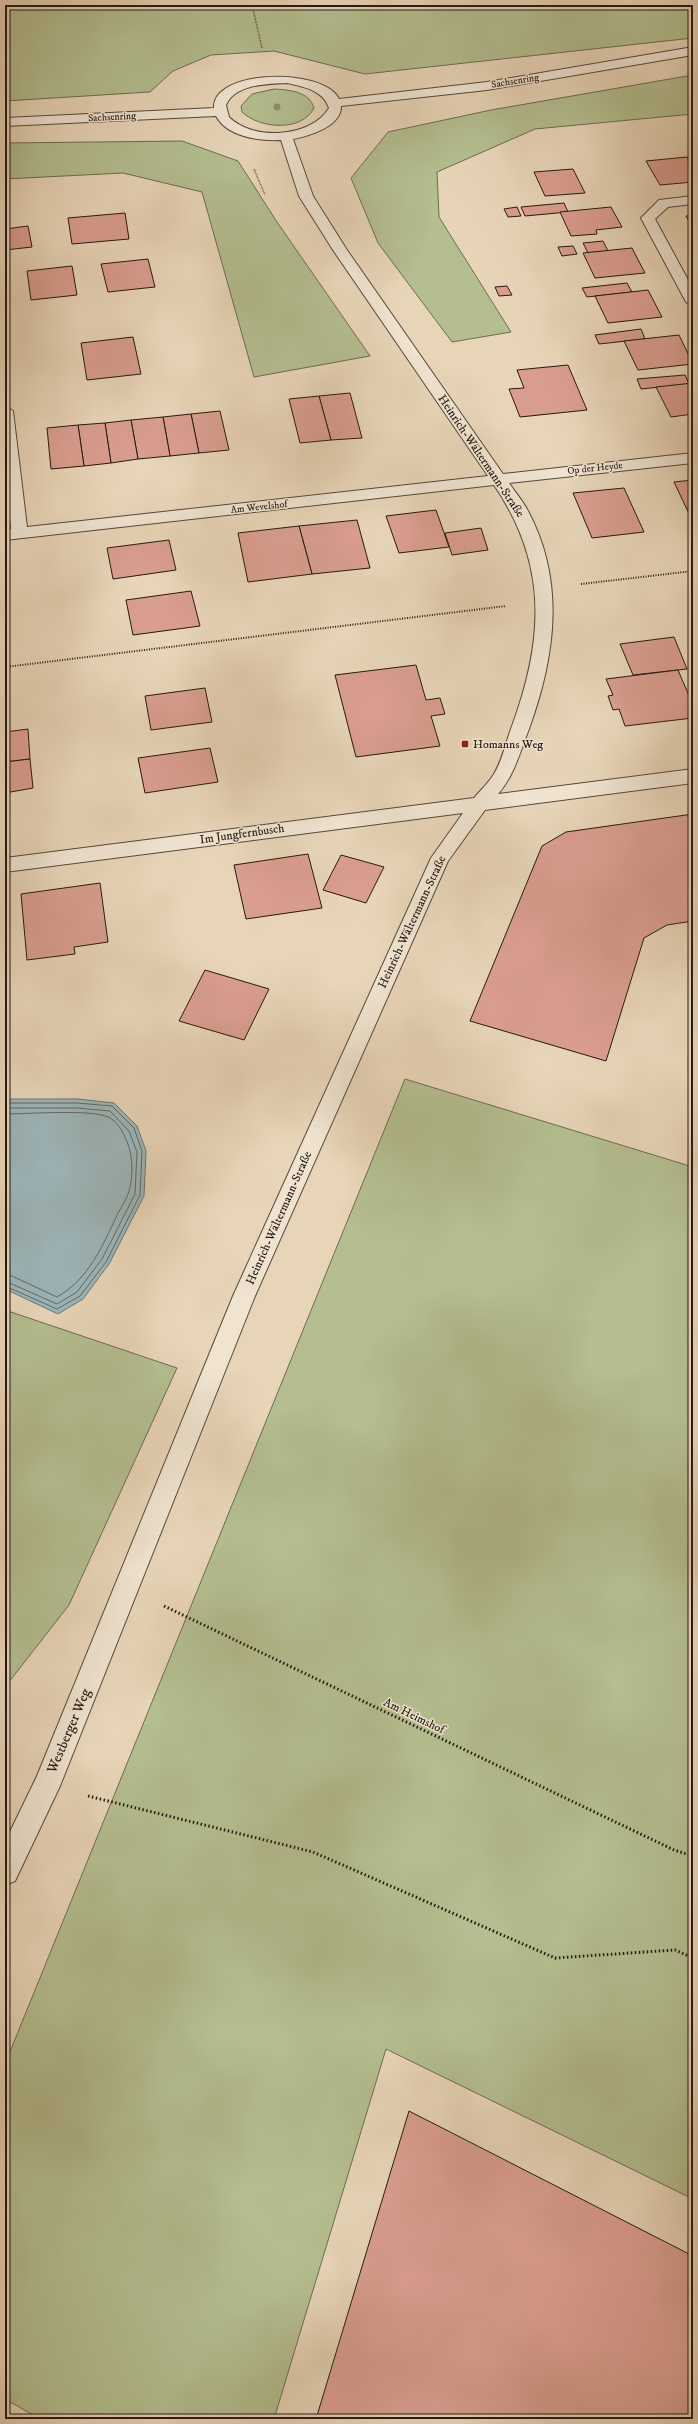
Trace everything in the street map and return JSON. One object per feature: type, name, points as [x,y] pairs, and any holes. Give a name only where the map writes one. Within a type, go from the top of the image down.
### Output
[{"type":"street","name":"Sachsenring","points":[[335,103],[487,86],[693,51]]},
{"type":"street","points":[[287,79],[318,87],[329,94],[335,103],[335,110],[332,118],[325,124],[314,130],[286,136],[271,137],[242,131],[231,126],[220,112],[220,103],[226,94],[238,87],[270,80],[287,79]]},
{"type":"street","name":"Sachsenring","points":[[5,122],[220,112]]},
{"type":"street","name":"Heinrich-Wältermann-Straße","points":[[128,1589],[244,1296],[440,858],[479,804],[501,779],[534,690],[542,654],[544,586],[532,540],[520,511],[340,250],[306,196],[286,136]]},
{"type":"street","points":[[693,200],[664,203],[648,218],[693,302]]},
{"type":"street","name":"Am Wevelshof","points":[[5,411],[13,534],[497,479]]},
{"type":"street","name":"Op der Heyde","points":[[497,479],[693,458]]},
{"type":"street","points":[[479,804],[693,776]]},
{"type":"street","name":"Im Jungfernbusch","points":[[5,865],[479,804]]},
{"type":"street","name":"Westberger Weg","points":[[5,1871],[47,1786],[128,1589]]},
{"type":"path","points":[[252,5],[270,80]]},
{"type":"path","points":[[544,586],[693,571]]},
{"type":"path","points":[[5,667],[433,614],[544,602]]},
{"type":"path","name":"Am Heimshof","points":[[128,1589],[667,1846],[693,1856]]},
{"type":"path","points":[[47,1786],[313,1852],[555,1958],[675,1950],[693,1958]]},
{"type":"green space","points":[[5,5],[693,5],[693,38],[365,74],[274,51],[211,55],[173,71],[150,92],[5,101]]},
{"type":"green space","points":[[693,75],[693,114],[535,129],[437,172],[439,217],[511,332],[452,342],[378,243],[351,178],[388,132],[491,110]]},
{"type":"green space","points":[[274,89],[298,92],[308,98],[314,108],[308,116],[300,121],[280,125],[270,125],[259,122],[242,112],[241,106],[252,94]]},
{"type":"green space","points":[[182,141],[238,161],[277,222],[370,356],[254,377],[202,192],[123,173],[5,179],[5,143]]},
{"type":"green space","points":[[405,1079],[693,1167],[693,2199],[386,2049],[274,2419],[40,2419],[5,2399],[5,2064]]},
{"type":"green space","points":[[5,1310],[177,1368],[69,1605],[5,1687]]},
{"type":"water","points":[[5,1099],[78,1099],[114,1103],[137,1126],[146,1151],[144,1196],[109,1264],[83,1299],[58,1314],[5,1289]]},
{"type":"building","points":[[687,157],[693,168],[693,182],[660,185],[646,161]]},
{"type":"building","points":[[573,169],[585,193],[545,196],[534,172]]},
{"type":"building","points":[[564,203],[568,212],[525,216],[521,207]]},
{"type":"building","points":[[517,207],[521,216],[508,217],[504,209]]},
{"type":"building","points":[[611,207],[622,227],[596,230],[597,234],[571,236],[560,212]]},
{"type":"building","points":[[125,213],[129,239],[72,244],[68,218]]},
{"type":"building","points":[[693,215],[693,228],[686,216]]},
{"type":"building","points":[[28,226],[32,247],[5,250],[5,229]]},
{"type":"building","points":[[603,241],[608,251],[588,253],[583,243]]},
{"type":"building","points":[[573,246],[577,254],[562,256],[558,247]]},
{"type":"building","points":[[632,248],[645,273],[595,278],[583,253]]},
{"type":"building","points":[[148,259],[155,287],[108,292],[101,264]]},
{"type":"building","points":[[72,266],[77,295],[31,300],[27,271]]},
{"type":"building","points":[[627,283],[632,292],[587,297],[582,288]]},
{"type":"building","points":[[507,286],[512,295],[499,296],[495,287]]},
{"type":"building","points":[[648,290],[662,317],[608,323],[595,296]]},
{"type":"building","points":[[641,329],[645,339],[599,344],[595,335]]},
{"type":"building","points":[[679,335],[693,364],[638,370],[624,341]]},
{"type":"building","points":[[133,337],[141,374],[87,380],[81,343]]},
{"type":"building","points":[[568,365],[587,410],[520,417],[509,389],[524,388],[517,370]]},
{"type":"building","points":[[685,375],[689,384],[641,389],[637,379]]},
{"type":"building","points":[[693,383],[693,414],[671,417],[656,387]]},
{"type":"building","points":[[350,393],[362,438],[331,440],[319,396]]},
{"type":"building","points":[[319,396],[331,440],[300,443],[289,399]]},
{"type":"building","points":[[220,411],[229,450],[199,453],[191,414]]},
{"type":"building","points":[[191,414],[199,453],[170,456],[163,417]]},
{"type":"building","points":[[163,417],[170,456],[138,459],[131,420]]},
{"type":"building","points":[[131,420],[138,459],[111,463],[105,423]]},
{"type":"building","points":[[105,423],[111,463],[84,466],[78,425]]},
{"type":"building","points":[[78,425],[84,466],[51,469],[47,428]]},
{"type":"building","points":[[693,480],[693,518],[691,518],[674,482]]},
{"type":"building","points":[[624,488],[644,532],[592,538],[573,493]]},
{"type":"building","points":[[436,510],[449,547],[399,553],[386,516]]},
{"type":"building","points":[[357,520],[370,568],[312,574],[299,526]]},
{"type":"building","points":[[299,526],[312,574],[248,582],[238,533]]},
{"type":"building","points":[[481,528],[488,550],[452,555],[445,533]]},
{"type":"building","points":[[169,540],[176,570],[113,579],[107,548]]},
{"type":"building","points":[[191,591],[200,626],[133,635],[126,600]]},
{"type":"building","points":[[674,637],[687,669],[633,675],[620,644]]},
{"type":"building","points":[[416,665],[426,700],[440,698],[445,714],[431,716],[440,746],[356,757],[335,675]]},
{"type":"building","points":[[678,670],[693,705],[693,718],[625,726],[619,709],[613,710],[608,696],[613,695],[606,679]]},
{"type":"building","points":[[205,688],[212,722],[151,730],[145,696]]},
{"type":"building","points":[[28,729],[30,759],[5,762],[5,732]]},
{"type":"building","points":[[210,748],[218,782],[145,793],[138,758]]},
{"type":"building","points":[[30,759],[33,788],[5,793],[5,762]]},
{"type":"building","points":[[693,814],[693,921],[667,925],[644,938],[606,1061],[470,1021],[542,846],[566,832]]},
{"type":"building","points":[[308,854],[322,908],[246,919],[234,865]]},
{"type":"building","points":[[341,855],[384,867],[366,903],[323,890]]},
{"type":"building","points":[[100,883],[108,942],[74,947],[75,954],[27,960],[21,894]]},
{"type":"building","points":[[205,970],[269,989],[244,1040],[179,1021]]},
{"type":"building","points":[[409,2111],[693,2256],[693,2419],[316,2419]]},
{"type":"place","name":"Homanns Weg","points":[[465,744]]}]
